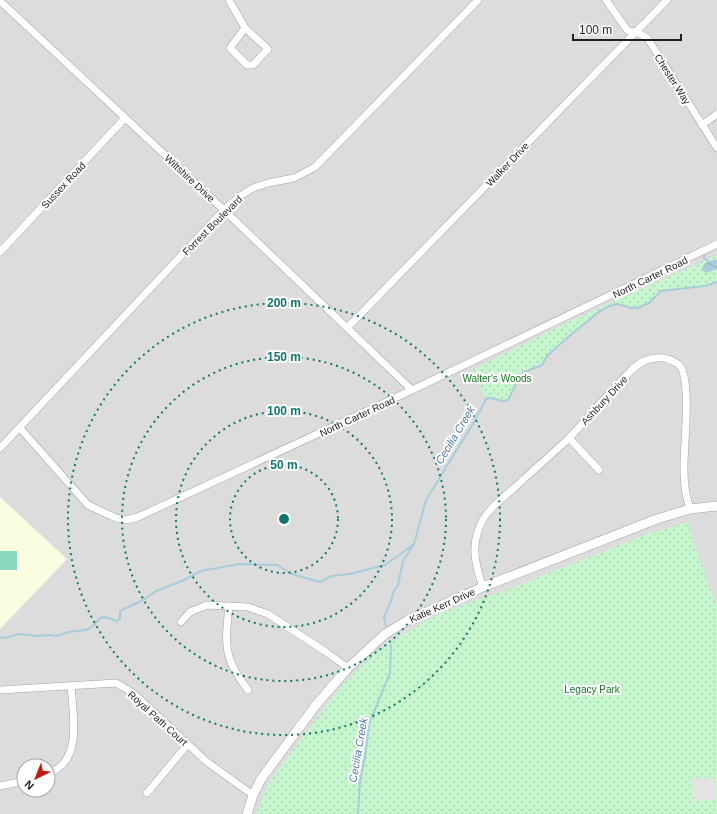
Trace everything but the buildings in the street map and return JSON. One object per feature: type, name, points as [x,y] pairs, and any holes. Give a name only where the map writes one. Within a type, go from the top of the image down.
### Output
[{"type":"street","points":[[229,0],[245,28],[268,49],[253,65],[247,65],[230,48],[245,28]]},
{"type":"street","name":"Forrest Boulevard","points":[[0,448],[224,210],[252,188],[294,178],[315,167],[478,0]]},
{"type":"street","name":"Chester Way","points":[[606,0],[628,31],[637,32],[648,40],[717,148]]},
{"type":"street","name":"Walker Drive","points":[[347,328],[637,32],[666,0]]},
{"type":"street","name":"Wiltshire Drive","points":[[0,1],[224,210],[412,390]]},
{"type":"street","points":[[702,125],[717,114]]},
{"type":"street","name":"Sussex Road","points":[[0,252],[125,118]]},
{"type":"street","name":"North Carter Road","points":[[20,428],[88,505],[116,518],[126,520],[138,517],[412,390],[717,244]]},
{"type":"street","name":"Ashbury Drive","points":[[483,588],[477,571],[474,553],[477,535],[484,518],[497,503],[569,438],[632,369],[644,361],[655,358],[666,358],[680,365],[686,379],[687,402],[684,471],[686,494],[690,509]]},
{"type":"street","points":[[569,438],[599,470]]},
{"type":"street","name":"Katie Kerr Drive","points":[[247,814],[253,795],[261,779],[316,705],[348,668],[391,630],[410,619],[483,588],[650,522],[690,509],[717,506]]},
{"type":"street","points":[[181,622],[190,612],[207,605],[248,607],[268,614],[348,668]]},
{"type":"street","points":[[229,606],[226,638],[228,656],[236,675],[248,690]]},
{"type":"street","name":"Royal Path Court","points":[[0,690],[116,683],[133,693],[207,762],[253,795]]},
{"type":"street","points":[[56,770],[66,762],[73,743],[74,727],[71,686]]},
{"type":"street","points":[[147,793],[188,744]]},
{"type":"street","points":[[0,786],[16,782]]},
{"type":"shaded area","points":[[0,0],[717,0],[717,814],[0,814]]},
{"type":"shaded area","points":[[0,497],[67,559],[0,629]]},
{"type":"shaded area","points":[[715,778],[715,800],[694,801],[692,779]]},
{"type":"green space","name":"Walter's Woods","points":[[717,255],[717,282],[705,286],[661,291],[656,294],[649,303],[637,308],[617,304],[609,306],[593,316],[547,356],[542,365],[524,372],[520,376],[508,400],[502,401],[492,398],[486,399],[472,370],[575,319]]},
{"type":"green space","name":"Legacy Park","points":[[688,522],[712,595],[717,603],[717,814],[256,814],[269,782],[342,685],[377,650],[440,613],[507,590],[650,533]]},
{"type":"green space","points":[[0,551],[17,551],[17,570],[0,570]]},
{"type":"water","points":[[717,259],[717,269],[706,273],[702,269],[706,263]]},
{"type":"waterway","points":[[704,255],[704,258],[709,262]]},
{"type":"waterway","name":"Cecilia Creek","points":[[386,626],[384,617],[393,592],[398,585],[403,561],[414,544],[426,500],[474,422],[486,399],[491,398],[501,401],[508,400],[520,376],[524,372],[542,365],[547,356],[568,337],[600,311],[609,306],[617,304],[637,308],[649,303],[661,291],[705,286],[717,282]]},
{"type":"waterway","points":[[0,637],[5,638],[19,634],[56,636],[69,632],[86,630],[93,626],[100,618],[105,617],[117,621],[120,619],[120,611],[143,600],[156,591],[182,581],[201,571],[239,564],[277,565],[292,574],[320,582],[331,576],[350,574],[385,565],[413,545]]},
{"type":"waterway","name":"Cecilia Creek","points":[[358,814],[360,781],[366,751],[369,724],[390,673],[391,645]]}]
